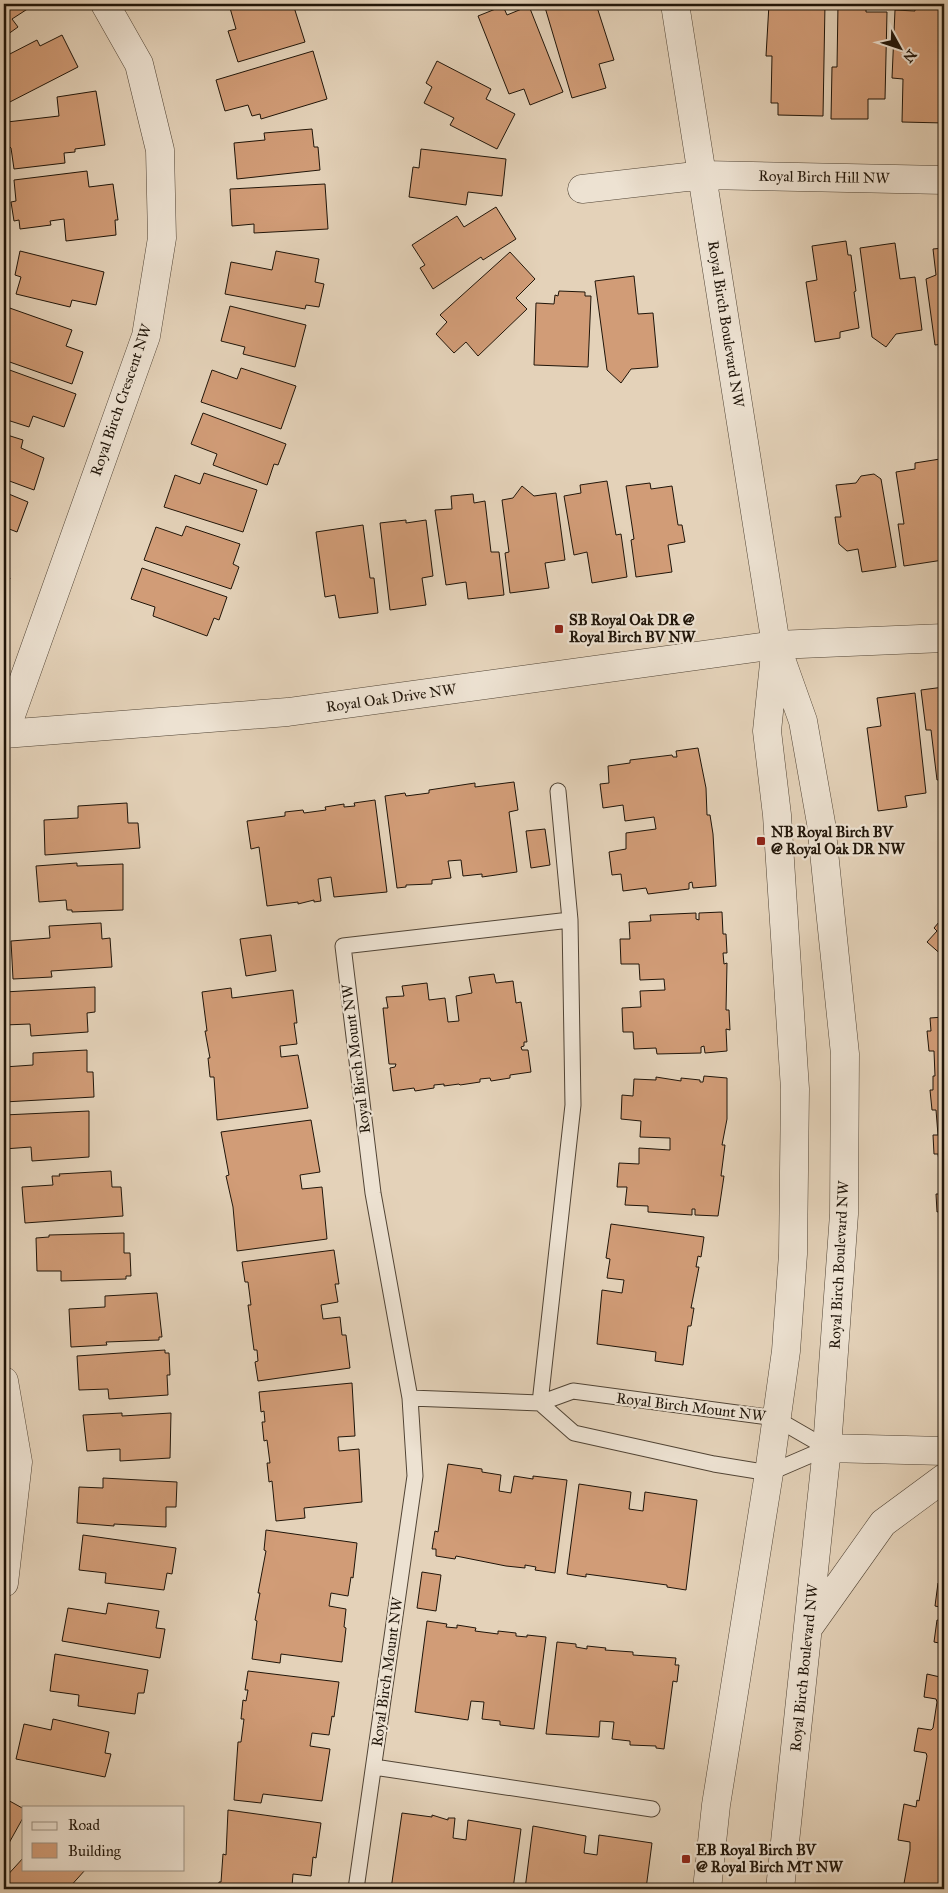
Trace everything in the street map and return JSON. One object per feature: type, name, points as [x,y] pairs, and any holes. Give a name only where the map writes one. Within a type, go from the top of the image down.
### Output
[{"type":"street","name":"Royal Birch Crescent NW","points":[[4,734],[146,336],[162,238],[160,150],[139,64],[105,4]]},
{"type":"street","name":"Royal Birch Boulevard NW","points":[[675,4],[704,175],[776,644],[803,722],[822,823],[844,1054],[844,1214],[828,1448],[780,1889]]},
{"type":"street","name":"Royal Birch Hill NW","points":[[582,189],[704,175],[944,180]]},
{"type":"street","name":"Royal Oak Drive NW","points":[[4,734],[288,712],[776,644],[944,638]]},
{"type":"street","name":"Royal Birch Boulevard NW","points":[[707,1889],[716,1805],[769,1473],[786,1351],[793,1254],[795,1089],[777,815],[767,731],[776,644]]},
{"type":"street","points":[[4,1381],[18,1462],[4,1583]]},
{"type":"street","points":[[828,1448],[944,1450]]},
{"type":"street","points":[[808,1628],[883,1523],[944,1478]]},
{"type":"lane","points":[[558,791],[570,920],[573,1105],[540,1402],[574,1433],[714,1464],[769,1473],[828,1448]]},
{"type":"lane","name":"Royal Birch Mount NW","points":[[356,1889],[415,1476],[410,1398],[373,1193],[343,946],[570,920]]},
{"type":"lane","name":"Royal Birch Mount NW","points":[[410,1398],[540,1402],[573,1391],[776,1418],[828,1448]]},
{"type":"lane","name":"Royal Birch Mount NW","points":[[374,1767],[652,1809]]},
{"type":"building","points":[[4,4],[26,4],[29,8],[12,19],[18,27],[4,37]]},
{"type":"building","points":[[245,4],[293,4],[305,42],[238,62],[228,31],[236,29],[230,8]]},
{"type":"building","points":[[544,4],[596,4],[614,60],[599,64],[606,88],[572,98]]},
{"type":"building","points":[[769,4],[825,4],[823,116],[778,115],[778,103],[771,103],[772,56],[766,56]]},
{"type":"building","points":[[838,4],[866,4],[866,12],[887,12],[885,99],[868,99],[868,119],[831,119],[832,67],[837,67]]},
{"type":"building","points":[[915,4],[940,4],[940,11],[943,11],[941,53],[944,53],[944,123],[902,122],[903,79],[892,78],[895,10],[915,11]]},
{"type":"building","points":[[503,6],[507,15],[529,6],[563,92],[530,105],[524,89],[509,94],[478,16]]},
{"type":"building","points":[[62,35],[78,67],[4,105],[4,57],[37,40],[40,46]]},
{"type":"building","points":[[313,51],[327,99],[261,119],[260,114],[252,116],[248,105],[225,111],[216,80]]},
{"type":"building","points":[[437,61],[491,89],[486,99],[515,114],[497,149],[450,125],[454,118],[424,103],[432,87],[426,83]]},
{"type":"building","points":[[96,91],[105,145],[75,149],[75,152],[64,153],[65,163],[14,169],[11,148],[6,143],[4,133],[8,127],[7,122],[59,116],[57,97]]},
{"type":"building","points":[[312,129],[314,147],[318,147],[320,170],[237,179],[234,143],[265,140],[264,133]]},
{"type":"building","points":[[421,149],[506,159],[502,196],[468,192],[466,205],[409,197],[413,167],[419,168]]},
{"type":"building","points":[[87,171],[89,187],[113,184],[118,220],[115,220],[116,235],[66,241],[64,219],[50,221],[51,225],[20,229],[19,220],[14,221],[11,202],[16,201],[14,180]]},
{"type":"building","points":[[325,184],[328,229],[254,233],[254,224],[232,226],[230,189]]},
{"type":"building","points":[[496,207],[516,239],[483,260],[481,257],[433,289],[420,268],[425,265],[412,245],[457,216],[464,227]]},
{"type":"building","points":[[846,241],[848,255],[851,255],[859,328],[840,332],[840,338],[815,342],[806,282],[817,280],[812,246]]},
{"type":"building","points":[[895,243],[900,279],[915,277],[922,330],[896,334],[886,347],[872,337],[860,248]]},
{"type":"building","points":[[944,248],[944,344],[935,345],[926,279],[936,275],[933,249]]},
{"type":"building","points":[[20,251],[104,272],[96,305],[72,300],[70,307],[16,294],[21,277],[15,275]]},
{"type":"building","points":[[276,251],[319,259],[315,282],[324,284],[319,307],[306,305],[305,309],[225,294],[231,262],[272,270]]},
{"type":"building","points":[[510,252],[535,279],[516,298],[527,309],[478,356],[466,342],[454,353],[436,334],[447,322],[440,315]]},
{"type":"building","points":[[634,276],[638,314],[653,313],[658,367],[631,369],[621,383],[607,370],[595,281]]},
{"type":"building","points":[[559,291],[585,292],[585,296],[591,296],[588,367],[534,365],[536,303],[554,304],[555,295],[558,296]]},
{"type":"building","points":[[4,306],[72,330],[66,346],[83,352],[72,384],[4,360]]},
{"type":"building","points":[[230,306],[306,325],[295,367],[243,354],[245,347],[221,341]]},
{"type":"building","points":[[4,368],[76,394],[64,427],[33,416],[29,427],[4,419]]},
{"type":"building","points":[[241,368],[296,386],[281,429],[201,402],[212,370],[237,379]]},
{"type":"building","points":[[203,413],[286,444],[278,465],[274,464],[267,485],[213,465],[217,454],[191,444]]},
{"type":"building","points":[[4,434],[23,440],[21,448],[44,458],[34,490],[4,479]]},
{"type":"building","points":[[940,459],[944,487],[944,530],[939,532],[943,560],[904,566],[898,524],[904,524],[896,472],[915,469],[915,463]]},
{"type":"building","points":[[204,473],[257,490],[243,532],[164,507],[175,475],[200,484]]},
{"type":"building","points":[[874,474],[881,479],[896,567],[862,572],[858,549],[847,551],[839,544],[835,517],[841,517],[836,485],[856,483],[861,476]]},
{"type":"building","points":[[607,481],[616,535],[621,534],[627,577],[592,583],[587,552],[574,555],[564,496],[581,493],[580,485]]},
{"type":"building","points":[[650,483],[651,489],[672,486],[678,525],[682,525],[685,542],[668,545],[672,572],[636,577],[631,540],[634,539],[626,486]]},
{"type":"building","points":[[522,486],[534,496],[556,493],[565,560],[545,563],[549,588],[510,593],[505,553],[509,552],[502,500],[513,498]]},
{"type":"building","points":[[4,492],[28,502],[17,532],[4,527]]},
{"type":"building","points":[[473,494],[474,503],[485,501],[491,552],[499,552],[504,595],[468,599],[466,582],[446,585],[435,510],[452,509],[451,496]]},
{"type":"building","points":[[406,520],[406,523],[426,520],[433,576],[422,578],[426,605],[390,610],[380,523]]},
{"type":"building","points":[[363,525],[370,578],[374,578],[378,613],[339,618],[335,595],[325,597],[316,532]]},
{"type":"building","points":[[186,526],[240,544],[233,564],[239,567],[231,589],[144,560],[156,527],[182,536]]},
{"type":"building","points":[[142,568],[227,597],[219,620],[214,618],[207,636],[153,616],[155,607],[131,599]]},
{"type":"building","points":[[4,576],[10,578],[4,595]]},
{"type":"building","points":[[944,687],[944,779],[937,780],[931,730],[926,730],[921,690]]},
{"type":"building","points":[[915,693],[926,793],[905,796],[907,807],[878,811],[867,728],[881,726],[877,698]]},
{"type":"building","points":[[698,748],[706,788],[707,815],[710,815],[713,834],[716,886],[693,888],[692,882],[689,883],[689,889],[648,894],[646,888],[623,891],[621,874],[612,875],[609,852],[626,849],[626,833],[656,829],[654,817],[625,821],[623,805],[603,808],[600,784],[609,783],[608,766],[630,763],[630,760],[672,755],[677,757],[676,751]]},
{"type":"building","points":[[514,782],[518,810],[509,812],[517,872],[482,877],[482,874],[463,876],[461,860],[448,861],[451,878],[432,880],[432,884],[406,885],[406,887],[397,888],[385,796],[405,793],[406,796],[429,793],[429,790],[475,783],[475,787]]},
{"type":"building","points":[[375,800],[387,892],[334,897],[331,877],[318,879],[321,901],[314,902],[314,900],[298,904],[298,902],[267,906],[259,847],[251,849],[247,821],[285,816],[285,812],[303,810],[304,813],[326,810],[325,807],[344,804],[344,807],[355,806],[354,803]]},
{"type":"building","points":[[127,803],[128,823],[138,823],[140,848],[45,855],[44,820],[78,818],[78,806]]},
{"type":"building","points":[[545,829],[550,865],[531,868],[526,831]]},
{"type":"building","points":[[77,863],[77,866],[123,864],[123,910],[72,912],[72,910],[67,910],[66,900],[39,902],[36,866]]},
{"type":"building","points":[[722,912],[723,934],[726,934],[727,953],[723,953],[724,964],[727,963],[726,1010],[729,1010],[730,1030],[726,1029],[727,1051],[705,1053],[704,1046],[701,1047],[701,1053],[657,1054],[656,1048],[634,1049],[633,1032],[623,1032],[622,1008],[641,1007],[640,991],[665,990],[664,979],[640,980],[639,964],[621,964],[620,939],[630,939],[629,922],[651,921],[650,915],[696,913],[696,919],[699,920],[699,913]]},
{"type":"building","points":[[944,916],[944,957],[927,942],[937,931],[934,928]]},
{"type":"building","points":[[101,923],[102,939],[110,938],[112,967],[51,971],[52,977],[13,979],[11,941],[50,938],[49,926]]},
{"type":"building","points":[[271,935],[276,971],[246,976],[240,939]]},
{"type":"building","points":[[494,974],[496,983],[513,981],[516,1003],[521,1002],[527,1042],[524,1042],[524,1046],[521,1047],[522,1050],[528,1050],[531,1072],[510,1075],[510,1078],[491,1081],[490,1078],[480,1079],[480,1082],[460,1085],[444,1086],[444,1084],[434,1085],[434,1088],[415,1091],[414,1088],[393,1091],[390,1068],[395,1067],[396,1064],[389,1064],[383,1008],[388,1008],[386,997],[404,996],[402,986],[427,983],[429,1000],[445,998],[448,1022],[459,1021],[456,996],[472,993],[469,977]]},
{"type":"building","points":[[95,987],[95,1012],[87,1013],[88,1032],[31,1036],[30,1024],[4,1025],[4,992]]},
{"type":"building","points":[[231,988],[232,998],[293,990],[297,1023],[294,1023],[297,1044],[280,1046],[281,1057],[298,1055],[308,1108],[217,1120],[214,1077],[210,1077],[208,1058],[210,1058],[205,1031],[207,1031],[202,992]]},
{"type":"building","points":[[944,1017],[944,1227],[941,1227],[941,1211],[937,1212],[936,1194],[941,1194],[940,1168],[938,1154],[934,1154],[933,1135],[938,1135],[936,1110],[932,1110],[930,1090],[933,1090],[933,1076],[935,1076],[934,1051],[929,1051],[927,1031],[931,1031],[930,1018]]},
{"type":"building","points":[[87,1050],[87,1072],[93,1072],[94,1097],[4,1102],[4,1067],[33,1065],[33,1053]]},
{"type":"building","points":[[704,1076],[727,1078],[727,1119],[722,1145],[725,1145],[721,1176],[724,1176],[718,1216],[695,1215],[695,1209],[692,1209],[692,1215],[648,1212],[648,1206],[625,1205],[627,1187],[617,1187],[619,1163],[639,1164],[639,1148],[670,1150],[670,1138],[640,1137],[641,1121],[621,1119],[622,1095],[633,1096],[634,1079],[656,1080],[656,1077],[681,1081],[681,1078],[703,1082]]},
{"type":"building","points":[[89,1111],[89,1157],[32,1161],[31,1147],[4,1149],[4,1115]]},
{"type":"building","points":[[311,1120],[320,1172],[300,1175],[302,1189],[322,1187],[327,1239],[237,1251],[233,1207],[226,1176],[229,1175],[221,1132]]},
{"type":"building","points":[[111,1171],[112,1187],[121,1187],[123,1216],[25,1223],[22,1187],[53,1185],[52,1176],[60,1176],[59,1174]]},
{"type":"building","points":[[611,1224],[704,1237],[701,1257],[698,1256],[696,1267],[699,1267],[691,1308],[694,1308],[691,1326],[688,1326],[683,1365],[655,1361],[656,1352],[597,1344],[602,1290],[622,1293],[624,1280],[607,1278],[610,1259],[606,1258]]},
{"type":"building","points":[[124,1233],[124,1253],[130,1253],[131,1276],[126,1276],[126,1279],[61,1281],[61,1271],[37,1271],[36,1238],[49,1237],[49,1235]]},
{"type":"building","points":[[334,1250],[339,1284],[335,1284],[338,1302],[321,1305],[323,1319],[340,1317],[342,1335],[346,1335],[350,1368],[258,1381],[255,1362],[258,1361],[257,1350],[254,1350],[248,1305],[251,1305],[248,1282],[245,1282],[242,1262]]},
{"type":"building","points":[[157,1293],[162,1337],[159,1337],[159,1340],[106,1342],[107,1345],[71,1347],[69,1309],[105,1307],[105,1296]]},
{"type":"building","points":[[165,1350],[165,1353],[169,1353],[170,1375],[167,1375],[168,1395],[109,1399],[108,1389],[79,1390],[77,1356]]},
{"type":"building","points":[[352,1383],[355,1436],[338,1437],[339,1451],[359,1449],[362,1502],[304,1508],[305,1518],[276,1521],[272,1481],[269,1482],[267,1463],[270,1463],[267,1440],[264,1441],[262,1422],[265,1422],[264,1411],[261,1412],[259,1392]]},
{"type":"building","points":[[122,1413],[122,1416],[171,1413],[170,1458],[120,1461],[120,1449],[87,1451],[83,1415]]},
{"type":"building","points":[[448,1464],[482,1469],[482,1472],[501,1475],[499,1491],[511,1493],[514,1476],[533,1479],[533,1476],[567,1480],[555,1573],[535,1570],[536,1567],[525,1565],[525,1568],[456,1556],[455,1559],[436,1556],[436,1549],[432,1549],[435,1531],[438,1532]]},
{"type":"building","points":[[103,1478],[177,1482],[176,1507],[166,1507],[166,1527],[77,1523],[79,1487],[103,1488]]},
{"type":"building","points":[[579,1484],[631,1492],[629,1509],[643,1511],[645,1492],[697,1500],[686,1590],[667,1587],[667,1585],[586,1574],[586,1577],[567,1574]]},
{"type":"building","points":[[266,1530],[357,1543],[353,1578],[351,1577],[348,1596],[331,1593],[329,1606],[346,1609],[342,1662],[281,1654],[280,1663],[252,1659],[257,1621],[255,1620],[260,1593],[258,1593],[266,1551],[264,1550]]},
{"type":"building","points":[[83,1535],[176,1548],[172,1574],[167,1573],[164,1590],[105,1583],[106,1573],[79,1570]]},
{"type":"building","points":[[422,1572],[441,1575],[436,1611],[417,1608]]},
{"type":"building","points":[[938,1583],[944,1585],[944,1608],[935,1606]]},
{"type":"building","points":[[108,1603],[159,1611],[156,1628],[165,1629],[160,1658],[62,1641],[68,1608],[106,1614]]},
{"type":"building","points":[[937,1620],[944,1621],[944,1644],[934,1642]]},
{"type":"building","points":[[427,1621],[447,1624],[446,1627],[457,1628],[457,1625],[476,1628],[475,1631],[498,1634],[498,1631],[516,1633],[516,1636],[546,1637],[534,1729],[500,1725],[500,1721],[482,1719],[484,1702],[471,1701],[468,1720],[415,1712]]},
{"type":"building","points":[[557,1642],[576,1644],[576,1647],[587,1649],[587,1646],[606,1648],[605,1650],[633,1652],[633,1655],[676,1658],[675,1665],[679,1665],[677,1682],[673,1681],[664,1749],[656,1748],[656,1746],[630,1745],[630,1741],[612,1739],[614,1722],[600,1721],[599,1737],[546,1734]]},
{"type":"building","points":[[55,1654],[148,1670],[144,1693],[138,1693],[135,1714],[78,1706],[79,1695],[50,1691]]},
{"type":"building","points":[[944,1661],[944,1889],[903,1889],[910,1850],[910,1842],[898,1840],[904,1804],[916,1807],[917,1800],[919,1801],[927,1756],[926,1753],[914,1751],[918,1728],[931,1730],[933,1728],[937,1702],[936,1699],[924,1697],[927,1674],[940,1677]]},
{"type":"building","points":[[248,1671],[339,1682],[334,1717],[332,1716],[329,1735],[312,1733],[310,1746],[330,1749],[322,1801],[263,1794],[261,1803],[234,1800],[238,1742],[241,1742],[244,1719],[241,1719],[243,1700],[246,1701],[248,1690],[245,1690]]},
{"type":"building","points":[[53,1719],[109,1732],[105,1753],[111,1754],[105,1777],[16,1759],[24,1724],[51,1730]]},
{"type":"building","points":[[6,1799],[22,1808],[22,1820],[4,1852]]},
{"type":"building","points":[[228,1810],[321,1823],[316,1858],[313,1857],[311,1876],[293,1874],[292,1886],[309,1889],[218,1889],[219,1882],[221,1882],[223,1854],[226,1855]]},
{"type":"building","points":[[402,1813],[432,1817],[432,1815],[448,1820],[448,1818],[455,1818],[453,1838],[466,1840],[468,1820],[521,1829],[513,1889],[391,1889]]},
{"type":"building","points":[[533,1826],[586,1836],[584,1853],[597,1855],[599,1835],[652,1843],[646,1889],[525,1889]]},
{"type":"building","points":[[22,1859],[22,1870],[85,1870],[68,1889],[4,1889],[4,1879]]},
{"type":"place","name":"SB Royal Oak DR @ Royal Birch BV NW","points":[[559,629]]},
{"type":"place","name":"NB Royal Birch BV @ Royal Oak DR NW","points":[[761,841]]},
{"type":"place","name":"EB Royal Birch BV @ Royal Birch MT NW","points":[[686,1859]]}]
